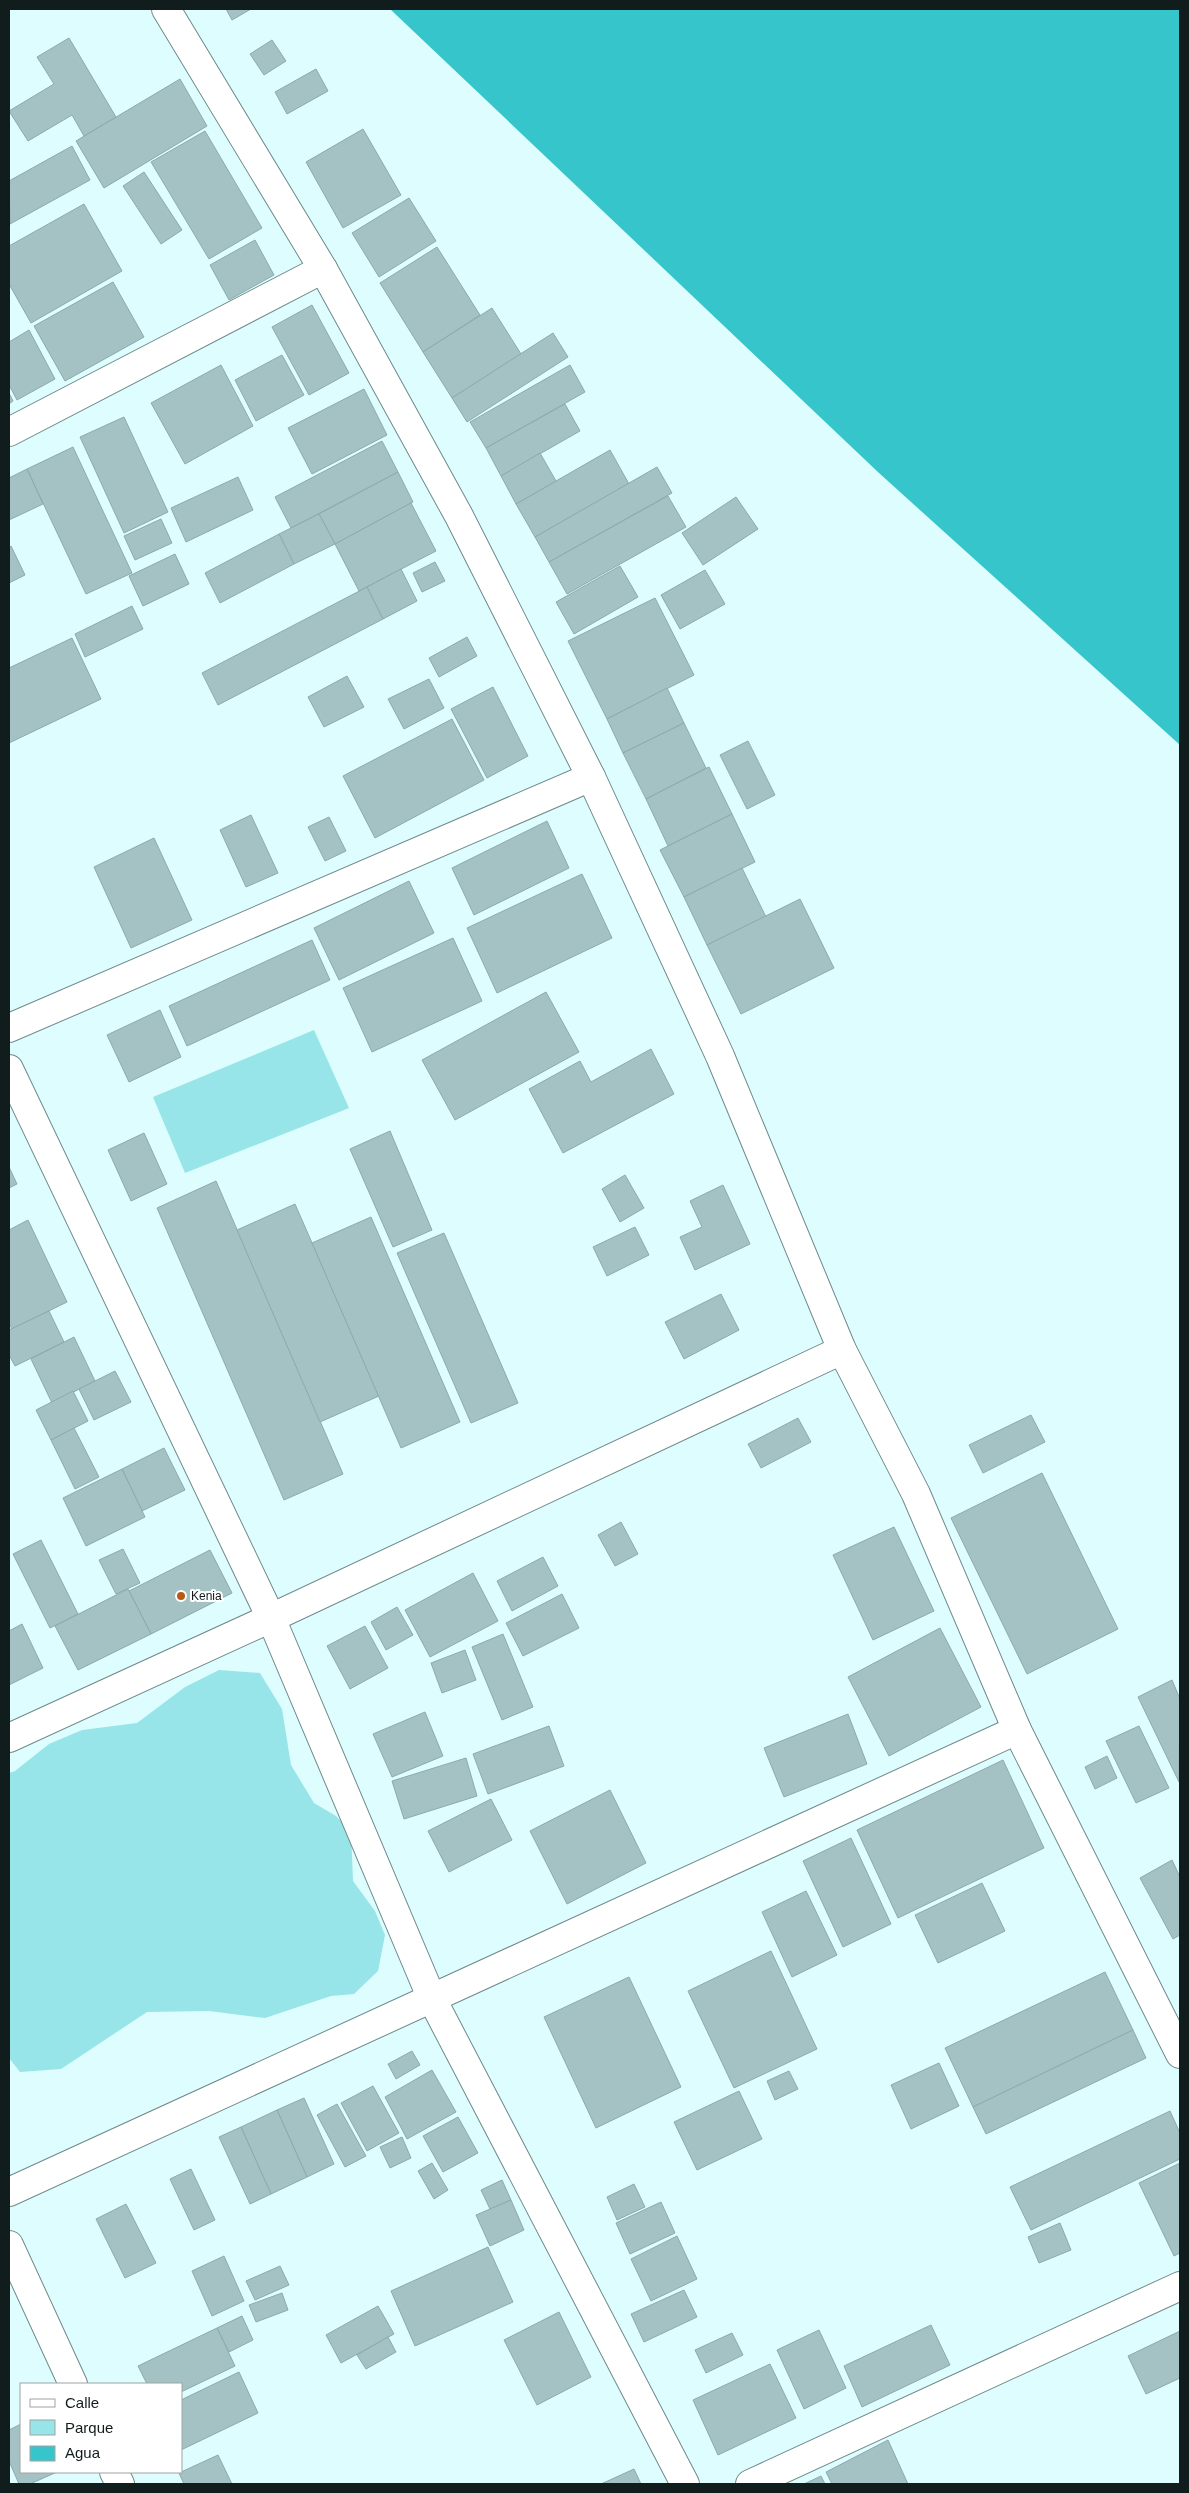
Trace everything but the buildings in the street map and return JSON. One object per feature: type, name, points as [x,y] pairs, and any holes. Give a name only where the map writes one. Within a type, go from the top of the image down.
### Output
[{"type":"street","points":[[166,9],[323,269],[459,516],[591,777],[720,1056],[842,1350],[916,1494],[1017,1730],[1170,2010],[1180,2054]]},
{"type":"street","points":[[9,432],[323,269]]},
{"type":"street","points":[[9,1028],[591,777]]},
{"type":"street","points":[[9,1069],[271,1618],[432,1998],[685,2484]]},
{"type":"street","points":[[9,1738],[271,1618],[842,1350]]},
{"type":"street","points":[[9,2192],[1017,1730]]},
{"type":"street","points":[[9,2245],[73,2383]]},
{"type":"street","points":[[750,2484],[1180,2286]]},
{"type":"green space","points":[[314,1030],[349,1108],[185,1173],[153,1097]]},
{"type":"green space","points":[[219,1670],[260,1673],[282,1709],[291,1765],[314,1803],[336,1816],[351,1831],[353,1881],[375,1911],[385,1935],[378,1971],[354,1994],[331,1996],[265,2018],[209,2011],[147,2012],[61,2069],[20,2072],[9,2058],[9,1773],[15,1771],[49,1744],[82,1730],[137,1723],[185,1687]]},
{"type":"water","points":[[390,9],[1180,9],[1180,745],[879,473]]},
{"type":"place","name":"Kenia","points":[[181,1596]]}]
